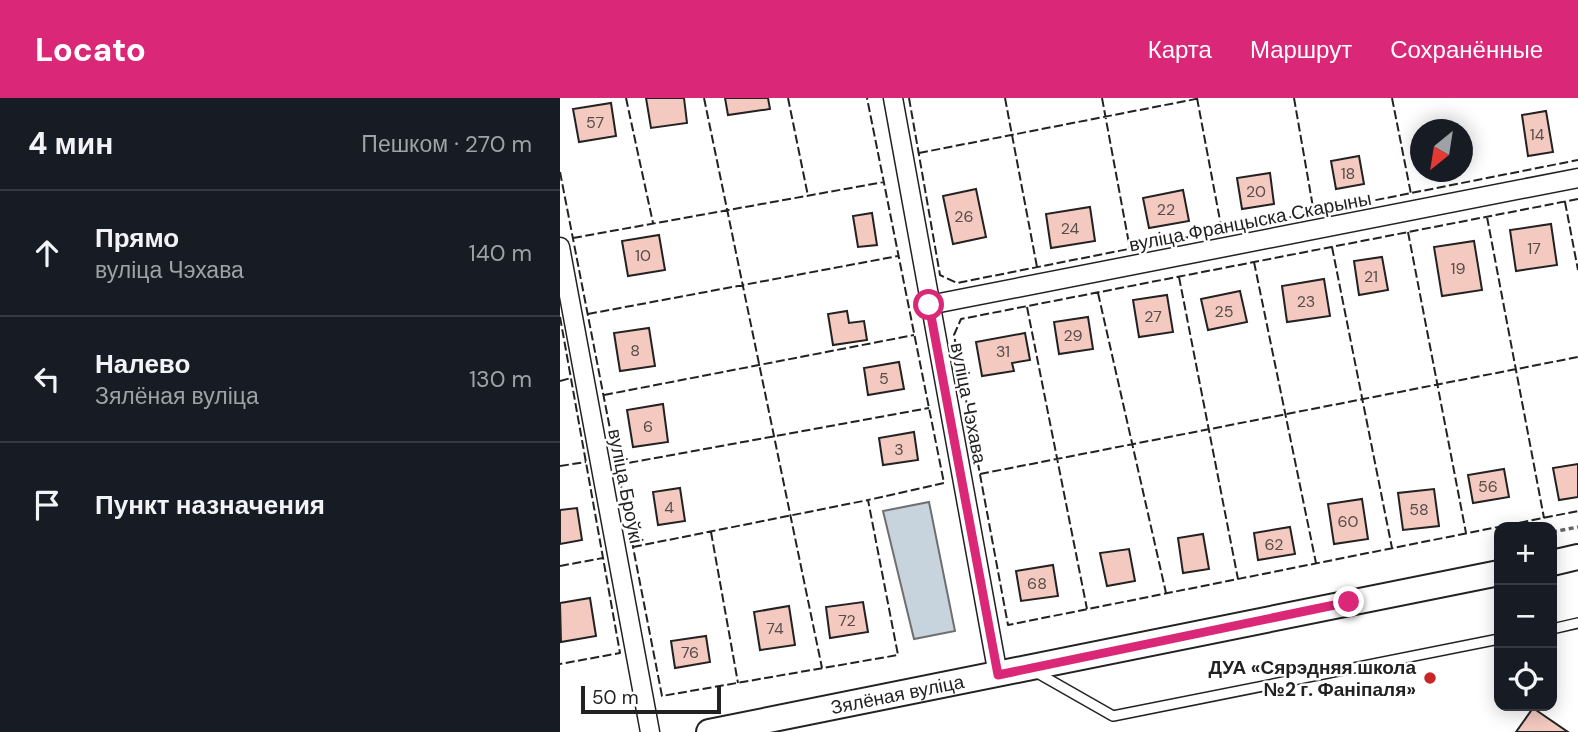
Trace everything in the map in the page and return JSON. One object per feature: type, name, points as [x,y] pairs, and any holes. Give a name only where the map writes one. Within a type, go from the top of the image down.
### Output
[{"type":"main road","points":[[1557,562],[1578,557]]},
{"type":"main road","name":"Зялёная вуліца","points":[[709,732],[1494,574]]},
{"type":"street","name":"вуліца Чэхава","points":[[893,98],[998,675]]},
{"type":"street","name":"вуліца Францыска Скарыны","points":[[929,305],[1578,178]]},
{"type":"street","name":"вуліца Броўкі","points":[[560,247],[650,732]]},
{"type":"lane","points":[[1557,628],[1578,623]]},
{"type":"lane","points":[[1029,669],[1113,716],[1494,640]]},
{"type":"path","points":[[1557,532],[1578,527]]},
{"type":"shaded area","points":[[929,502],[955,631],[914,639],[883,511]]},
{"type":"building","points":[[646,98],[684,98],[687,123],[651,128]]},
{"type":"building","points":[[725,98],[768,98],[770,109],[728,115]]},
{"type":"building","points":[[611,103],[616,136],[579,142],[573,109]]},
{"type":"building","points":[[1546,111],[1553,152],[1528,156],[1522,115]]},
{"type":"building","points":[[1359,156],[1364,184],[1336,189],[1331,161]]},
{"type":"building","points":[[1270,173],[1274,204],[1242,209],[1237,178]]},
{"type":"building","points":[[976,189],[986,237],[953,244],[943,196]]},
{"type":"building","points":[[1183,190],[1189,221],[1149,228],[1143,198]]},
{"type":"building","points":[[1090,207],[1095,241],[1051,248],[1046,214]]},
{"type":"building","points":[[872,213],[877,245],[858,247],[853,216]]},
{"type":"building","points":[[1551,224],[1557,265],[1516,271],[1510,230]]},
{"type":"building","points":[[659,235],[665,270],[628,276],[622,241]]},
{"type":"building","points":[[1474,241],[1482,290],[1442,296],[1434,247]]},
{"type":"building","points":[[1382,257],[1388,290],[1359,295],[1354,261]]},
{"type":"building","points":[[1324,279],[1330,316],[1287,322],[1282,286]]},
{"type":"building","points":[[1240,291],[1247,322],[1208,330],[1201,299]]},
{"type":"building","points":[[1167,295],[1173,332],[1139,337],[1133,300]]},
{"type":"building","points":[[847,311],[849,323],[864,321],[867,340],[833,345],[828,314]]},
{"type":"building","points":[[1088,317],[1093,349],[1059,354],[1054,322]]},
{"type":"building","points":[[649,328],[655,366],[620,371],[614,333]]},
{"type":"building","points":[[1025,333],[1030,360],[1012,363],[1014,371],[982,376],[976,342]]},
{"type":"building","points":[[899,362],[904,389],[868,395],[864,368]]},
{"type":"building","points":[[663,404],[668,442],[633,447],[627,410]]},
{"type":"building","points":[[914,432],[918,460],[883,465],[879,438]]},
{"type":"building","points":[[1578,464],[1578,497],[1559,500],[1553,468]]},
{"type":"building","points":[[1504,469],[1509,497],[1473,503],[1468,475]]},
{"type":"building","points":[[680,488],[685,521],[658,525],[653,492]]},
{"type":"building","points":[[1434,489],[1439,526],[1403,530],[1398,493]]},
{"type":"building","points":[[1362,499],[1368,539],[1334,544],[1328,504]]},
{"type":"building","points":[[577,508],[582,540],[560,544],[560,510]]},
{"type":"building","points":[[1290,527],[1295,554],[1258,560],[1254,533]]},
{"type":"building","points":[[1203,534],[1209,569],[1183,573],[1178,538]]},
{"type":"building","points":[[1129,549],[1135,581],[1107,586],[1100,553]]},
{"type":"building","points":[[1053,565],[1058,596],[1021,601],[1016,571]]},
{"type":"building","points":[[590,598],[596,636],[561,642],[560,603]]},
{"type":"building","points":[[863,602],[868,632],[830,638],[826,607]]},
{"type":"building","points":[[789,606],[795,645],[760,650],[754,612]]},
{"type":"building","points":[[706,636],[710,662],[675,668],[671,641]]},
{"type":"building","points":[[1531,711],[1537,711],[1568,732],[1516,732]]},
{"type":"fence","points":[[626,98],[653,223]]},
{"type":"fence","points":[[704,98],[822,668]]},
{"type":"fence","points":[[788,98],[808,196]]},
{"type":"fence","points":[[560,172],[662,696],[898,655],[868,500],[944,483],[867,98]]},
{"type":"fence","points":[[909,98],[940,275],[957,283],[1578,160]]},
{"type":"fence","points":[[1005,98],[1037,267]]},
{"type":"fence","points":[[1102,98],[1130,249]]},
{"type":"fence","points":[[1197,98],[1222,231]]},
{"type":"fence","points":[[919,153],[1201,98]]},
{"type":"fence","points":[[1294,98],[1314,213]]},
{"type":"fence","points":[[1392,98],[1411,194]]},
{"type":"fence","points":[[573,238],[884,182]]},
{"type":"fence","points":[[1578,199],[961,319],[954,335],[1008,625],[1578,511]]},
{"type":"fence","points":[[1565,202],[1578,270]]},
{"type":"fence","points":[[1487,217],[1544,518]]},
{"type":"fence","points":[[1408,232],[1466,533]]},
{"type":"fence","points":[[1332,247],[1392,548]]},
{"type":"fence","points":[[588,314],[898,256]]},
{"type":"fence","points":[[1254,262],[1316,563]]},
{"type":"fence","points":[[1179,277],[1238,579]]},
{"type":"fence","points":[[1098,293],[1166,593]]},
{"type":"fence","points":[[1027,307],[1087,609]]},
{"type":"fence","points":[[560,317],[620,653],[560,664]]},
{"type":"fence","points":[[604,395],[914,335]]},
{"type":"fence","points":[[980,474],[1578,357]]},
{"type":"fence","points":[[560,381],[571,378]]},
{"type":"fence","points":[[617,465],[929,408]]},
{"type":"fence","points":[[560,466],[586,462]]},
{"type":"fence","points":[[633,547],[868,500]]},
{"type":"fence","points":[[711,532],[738,683]]},
{"type":"fence","points":[[560,566],[603,558]]},
{"type":"place","name":"ДУА «Сярэдняя школа №2 г. Фаніпаля»","points":[[1430,678]]},
{"type":"route","points":[[929,305],[998,675],[1349,602]]}]
